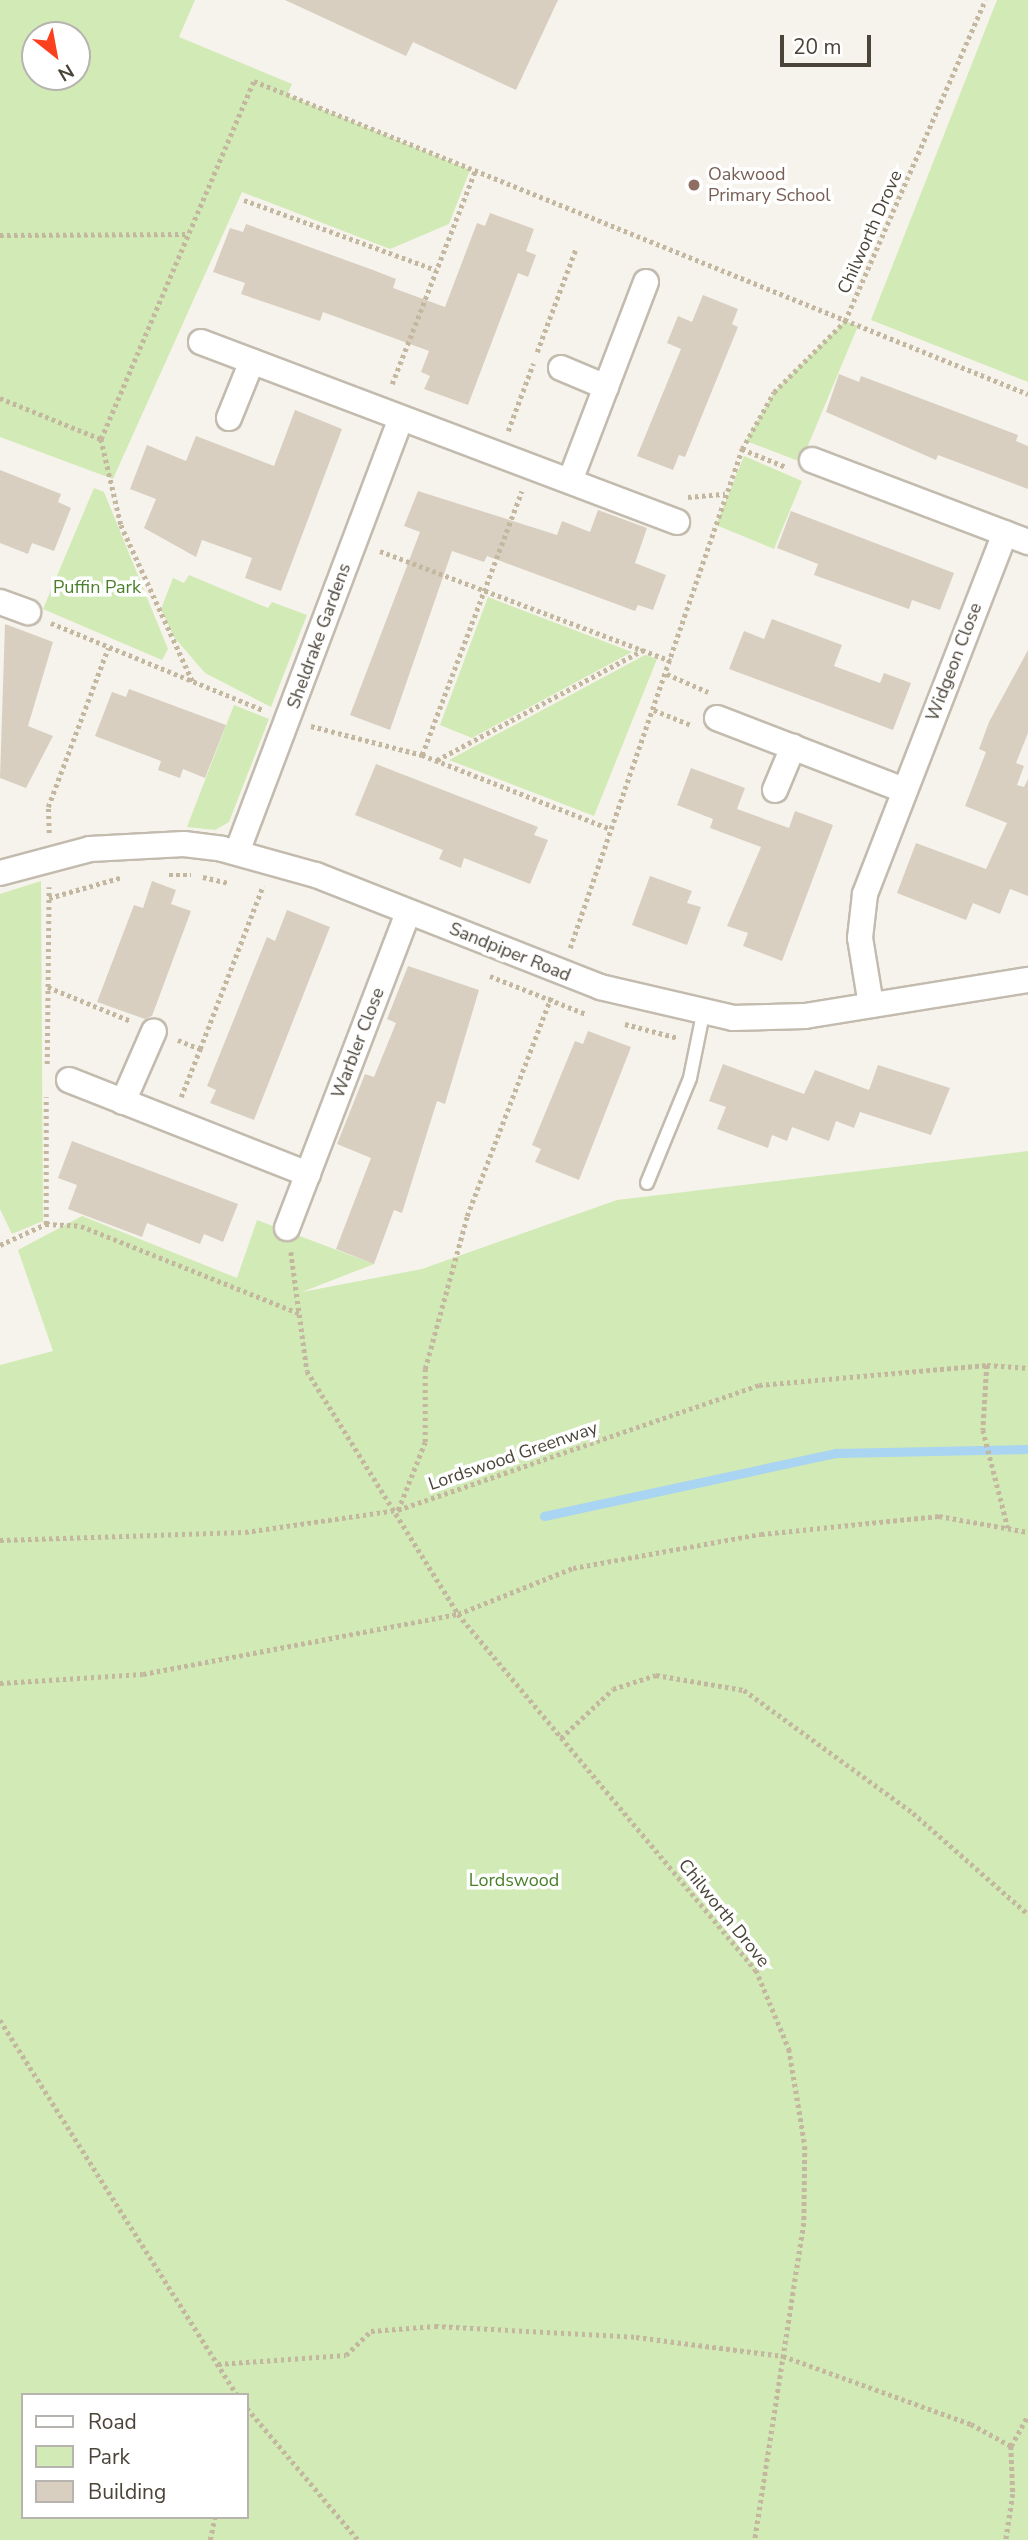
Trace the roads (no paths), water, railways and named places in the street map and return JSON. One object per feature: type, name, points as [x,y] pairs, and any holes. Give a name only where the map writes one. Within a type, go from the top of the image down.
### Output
[{"type":"street","points":[[570,481],[646,282]]},
{"type":"street","points":[[201,342],[677,522]]},
{"type":"street","points":[[229,418],[252,362]]},
{"type":"street","points":[[561,368],[607,387]]},
{"type":"street","name":"Sheldrake Gardens","points":[[237,852],[354,541],[391,415]]},
{"type":"street","points":[[812,460],[1028,542]]},
{"type":"street","name":"Widgeon Close","points":[[871,1005],[860,916],[904,790],[1004,533]]},
{"type":"street","points":[[0,602],[28,612]]},
{"type":"street","points":[[717,718],[904,790]]},
{"type":"street","points":[[775,790],[793,747]]},
{"type":"street","name":"Sandpiper Road","points":[[0,873],[49,858],[138,845],[237,852],[273,861],[571,977],[703,1014],[761,1019],[1028,980]]},
{"type":"street","name":"Warbler Close","points":[[287,1228],[408,912]]},
{"type":"street","points":[[123,1102],[155,1031]]},
{"type":"street","points":[[69,1080],[308,1174]]},
{"type":"lane","points":[[647,1183],[690,1078],[703,1014]]},
{"type":"waterway","points":[[544,1516],[836,1453],[1028,1449]]},
{"type":"place","name":"Oakwood Primary School","points":[[694,185]]},
{"type":"park label","name":"Puffin Park","points":[[97,587]]},
{"type":"park label","name":"Lordswood","points":[[514,1880]]}]
